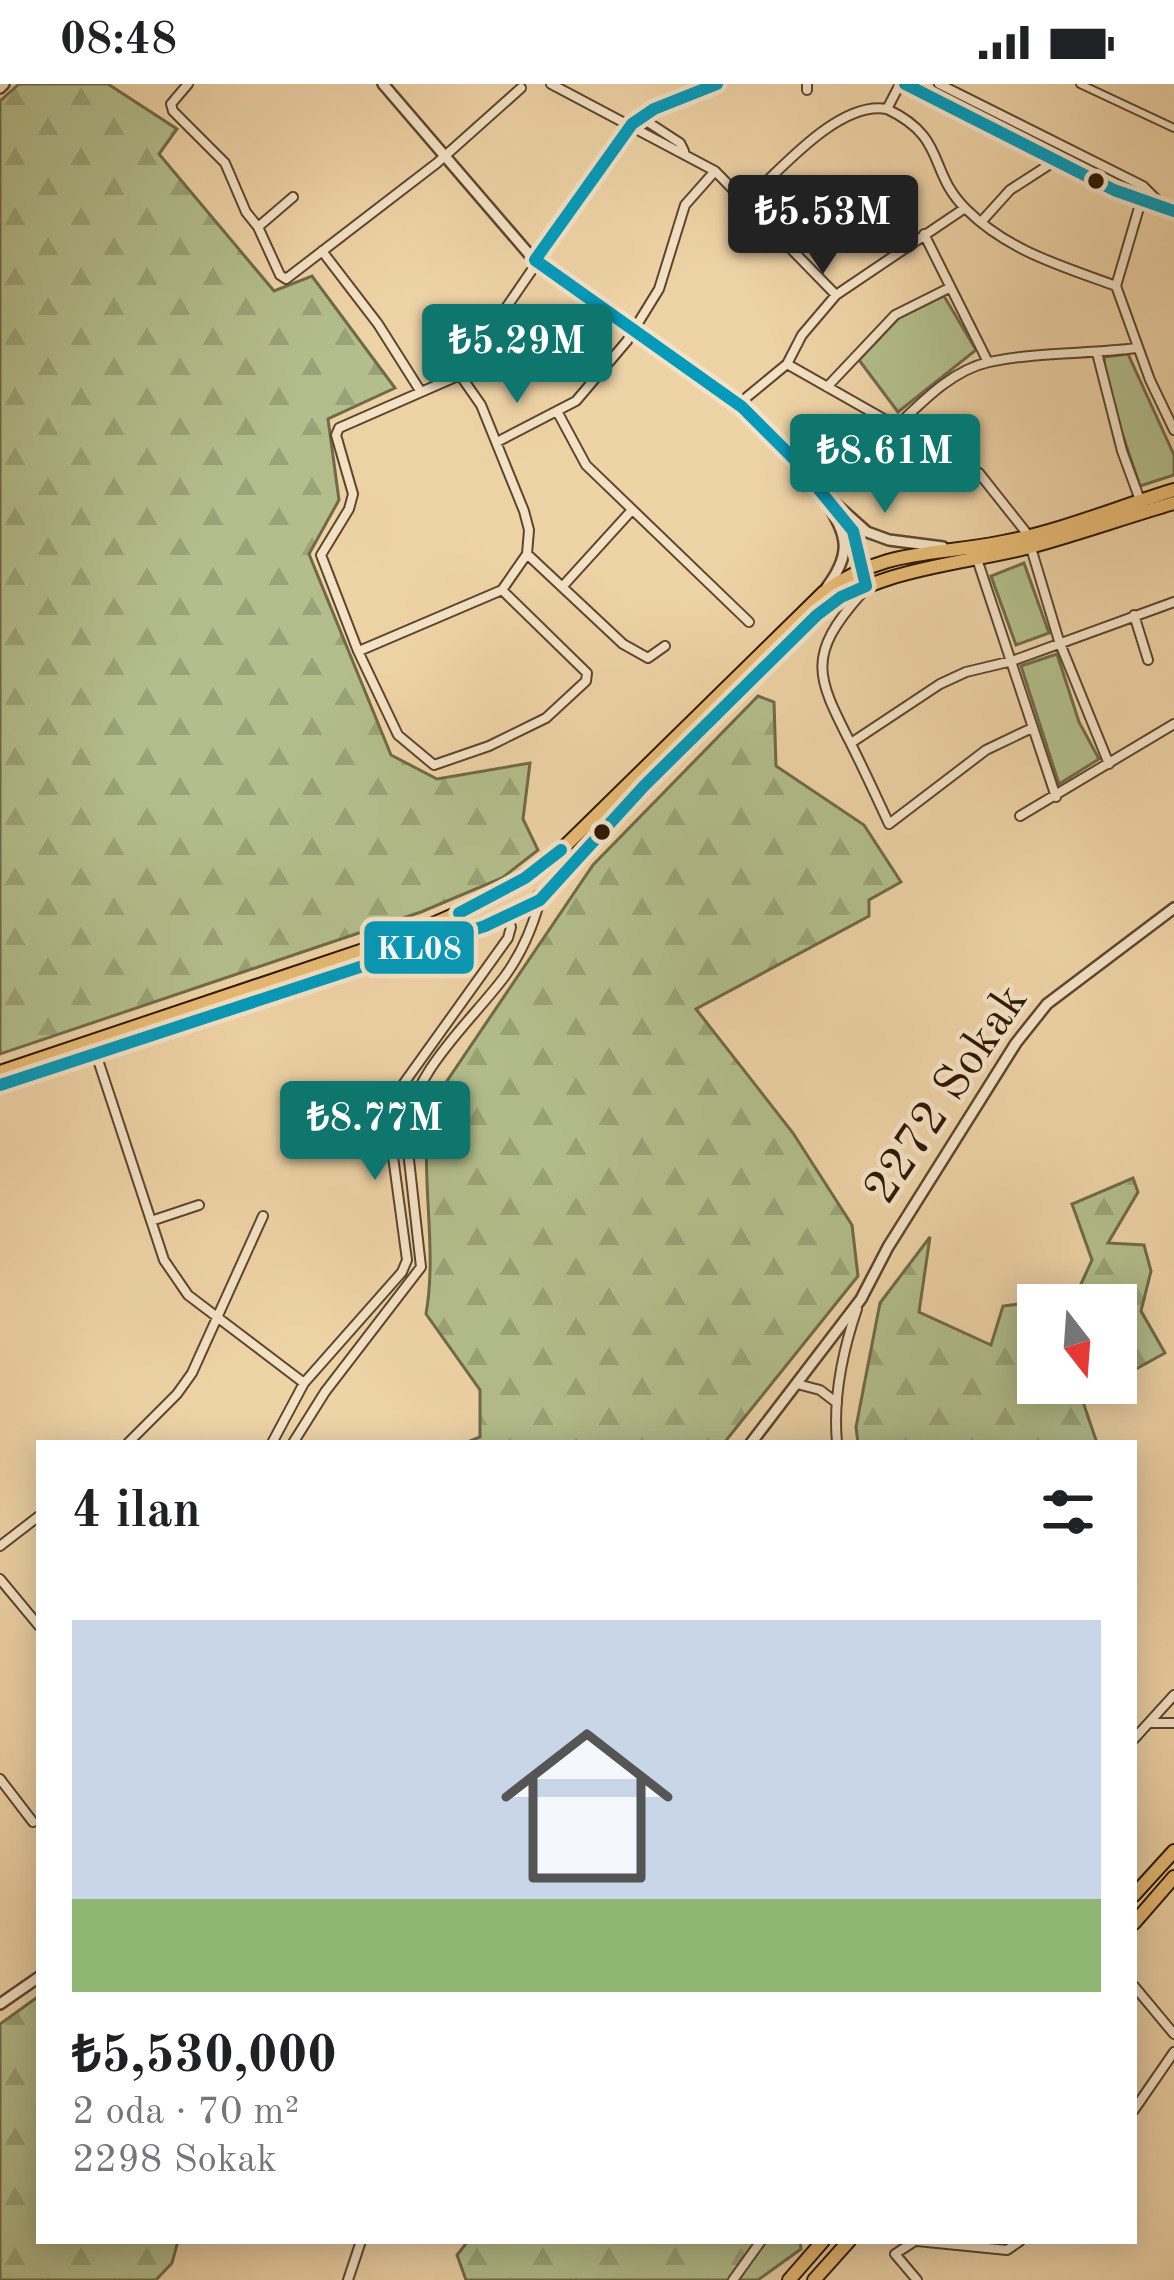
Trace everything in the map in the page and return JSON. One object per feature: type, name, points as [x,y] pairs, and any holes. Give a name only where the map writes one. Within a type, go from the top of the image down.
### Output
[{"type":"main road","points":[[0,1084],[508,917],[540,900],[644,786],[817,615],[841,597],[866,586],[976,559],[1174,490]]},
{"type":"main road","points":[[0,1072],[408,935],[525,878],[554,857],[824,592],[862,567],[913,552],[1030,541],[1174,502]]},
{"type":"main road","points":[[525,878],[536,884],[540,900]]},
{"type":"main road","points":[[504,890],[501,898],[508,917]]},
{"type":"main road","points":[[1137,1892],[1174,1851]]},
{"type":"main road","points":[[1137,1920],[1174,1877]]},
{"type":"main road","points":[[789,2280],[821,2244]]},
{"type":"main road","points":[[814,2280],[846,2244]]},
{"type":"street","points":[[188,84],[171,104],[173,111],[225,164],[246,212],[286,279],[521,88]]},
{"type":"street","points":[[383,84],[535,260],[742,407],[853,531],[866,586],[837,620],[821,683],[889,824],[986,750],[1032,728]]},
{"type":"street","points":[[551,84],[592,109],[636,120],[673,151],[685,152],[715,171],[836,295]]},
{"type":"street","points":[[686,96],[691,84]]},
{"type":"street","points":[[502,590],[587,673],[586,681],[546,718],[489,746],[434,765],[398,735],[358,651],[321,554],[353,494],[336,435],[340,428],[460,375],[636,120],[717,84]]},
{"type":"street","points":[[887,110],[902,84],[1141,201],[1170,210]]},
{"type":"street","points":[[939,84],[1143,186],[1170,210]]},
{"type":"street","points":[[1080,84],[1174,128]]},
{"type":"street","points":[[745,202],[827,128],[856,111],[887,110],[917,127],[931,142],[946,182],[965,208],[1037,258],[1116,286]]},
{"type":"street","points":[[982,221],[1010,190],[1056,160]]},
{"type":"street","points":[[497,442],[576,400],[632,332],[659,289],[685,205],[715,171]]},
{"type":"street","points":[[258,227],[292,197]]},
{"type":"street","points":[[1141,201],[1116,286],[1174,430]]},
{"type":"street","points":[[742,407],[747,397],[787,364],[802,334],[836,295],[965,208]]},
{"type":"street","points":[[924,234],[988,362]]},
{"type":"street","points":[[322,250],[422,392]]},
{"type":"street","points":[[826,387],[895,315],[950,288]]},
{"type":"street","points":[[898,425],[928,395],[988,362],[1138,348]]},
{"type":"street","points":[[1097,353],[1140,500]]},
{"type":"street","points":[[787,364],[979,473],[1030,541],[1059,641],[1109,764]]},
{"type":"street","points":[[358,651],[502,590],[527,554],[529,530],[524,511],[481,406],[460,375]]},
{"type":"street","points":[[558,412],[586,465],[749,622]]},
{"type":"street","points":[[820,490],[877,537],[948,548]]},
{"type":"street","points":[[820,490],[846,544],[843,561],[824,592]]},
{"type":"street","points":[[562,587],[632,510]]},
{"type":"street","points":[[527,554],[623,644],[647,658],[665,646]]},
{"type":"street","points":[[976,559],[1056,797]]},
{"type":"street","points":[[851,743],[966,672],[1012,661],[1174,602]]},
{"type":"street","points":[[1134,615],[1148,660]]},
{"type":"street","points":[[1020,816],[1174,724]]},
{"type":"street","points":[[295,1440],[325,1392],[422,1267],[407,1114],[430,1071],[508,971],[540,900]]},
{"type":"street","name":"2272 Sokak","points":[[753,1440],[861,1299],[888,1247],[1016,1042],[1082,974],[1174,908]]},
{"type":"street","points":[[274,1440],[304,1383],[402,1272],[407,1260],[389,1127],[394,1097],[508,938],[508,917]]},
{"type":"street","points":[[95,1053],[164,1260],[188,1295],[304,1383]]},
{"type":"street","points":[[151,1221],[199,1205]]},
{"type":"street","points":[[131,1440],[177,1394],[221,1316],[263,1216]]},
{"type":"street","points":[[837,1440],[837,1403],[849,1331],[861,1299]]},
{"type":"street","points":[[796,1384],[820,1390],[837,1403]]},
{"type":"street","points":[[0,1546],[36,1518]]},
{"type":"street","points":[[0,1579],[36,1622]]},
{"type":"street","points":[[1137,1736],[1174,1695]]},
{"type":"street","points":[[1149,1723],[1174,1723]]},
{"type":"street","points":[[0,1779],[33,1822]]},
{"type":"street","points":[[0,2005],[36,1978]]},
{"type":"street","points":[[1137,1990],[1174,2034]]},
{"type":"street","points":[[1137,2106],[1174,2052]]},
{"type":"street","points":[[1165,2069],[1174,2082]]},
{"type":"street","points":[[348,2280],[360,2244]]},
{"type":"street","points":[[733,2280],[759,2244]]},
{"type":"street","points":[[911,2244],[895,2254],[917,2280]]},
{"type":"street","points":[[946,2244],[1007,2250],[1016,2244]]},
{"type":"green space","points":[[19,84],[108,84],[177,129],[159,154],[274,291],[312,276],[395,388],[328,419],[339,500],[309,554],[391,755],[437,779],[530,763],[523,819],[538,850],[502,878],[421,912],[0,1054],[0,101]]},
{"type":"green space","points":[[944,296],[976,350],[898,412],[859,360],[899,318]]},
{"type":"green space","points":[[1128,354],[1174,455],[1174,475],[1140,486],[1106,386],[1104,357]]},
{"type":"green space","points":[[1024,563],[1049,633],[1016,645],[991,576]]},
{"type":"green space","points":[[1057,654],[1079,722],[1099,759],[1059,784],[1021,666]]},
{"type":"green space","points":[[758,696],[774,702],[776,766],[864,825],[901,882],[869,900],[869,916],[696,1009],[793,1133],[852,1225],[858,1276],[726,1440],[472,1440],[480,1437],[480,1390],[426,1314],[430,1106],[593,865]]},
{"type":"green space","points":[[1133,1178],[1138,1192],[1108,1243],[1144,1245],[1151,1271],[1141,1311],[1165,1353],[1137,1368],[1137,1284],[1081,1284],[1092,1260],[1072,1204]]},
{"type":"green space","points":[[930,1237],[919,1312],[991,1345],[1003,1306],[1017,1304],[1017,1404],[1084,1404],[1096,1440],[858,1440],[856,1427],[880,1303]]},
{"type":"green space","points":[[36,1998],[36,2244],[177,2244],[172,2263],[156,2280],[0,2280],[0,2024]]},
{"type":"green space","points":[[466,2244],[800,2244],[801,2249],[758,2280],[466,2280],[457,2255]]},
{"type":"transit line","name":"KL08","points":[[0,1085],[485,926],[540,900],[644,786],[817,615],[866,586],[853,531],[794,459],[742,407],[535,260],[632,124],[654,109],[717,84]]},
{"type":"transit line","name":"KL08","points":[[905,84],[1114,190],[1174,211]]},
{"type":"transit line","name":"KL08","points":[[459,913],[525,878],[561,850]]}]
